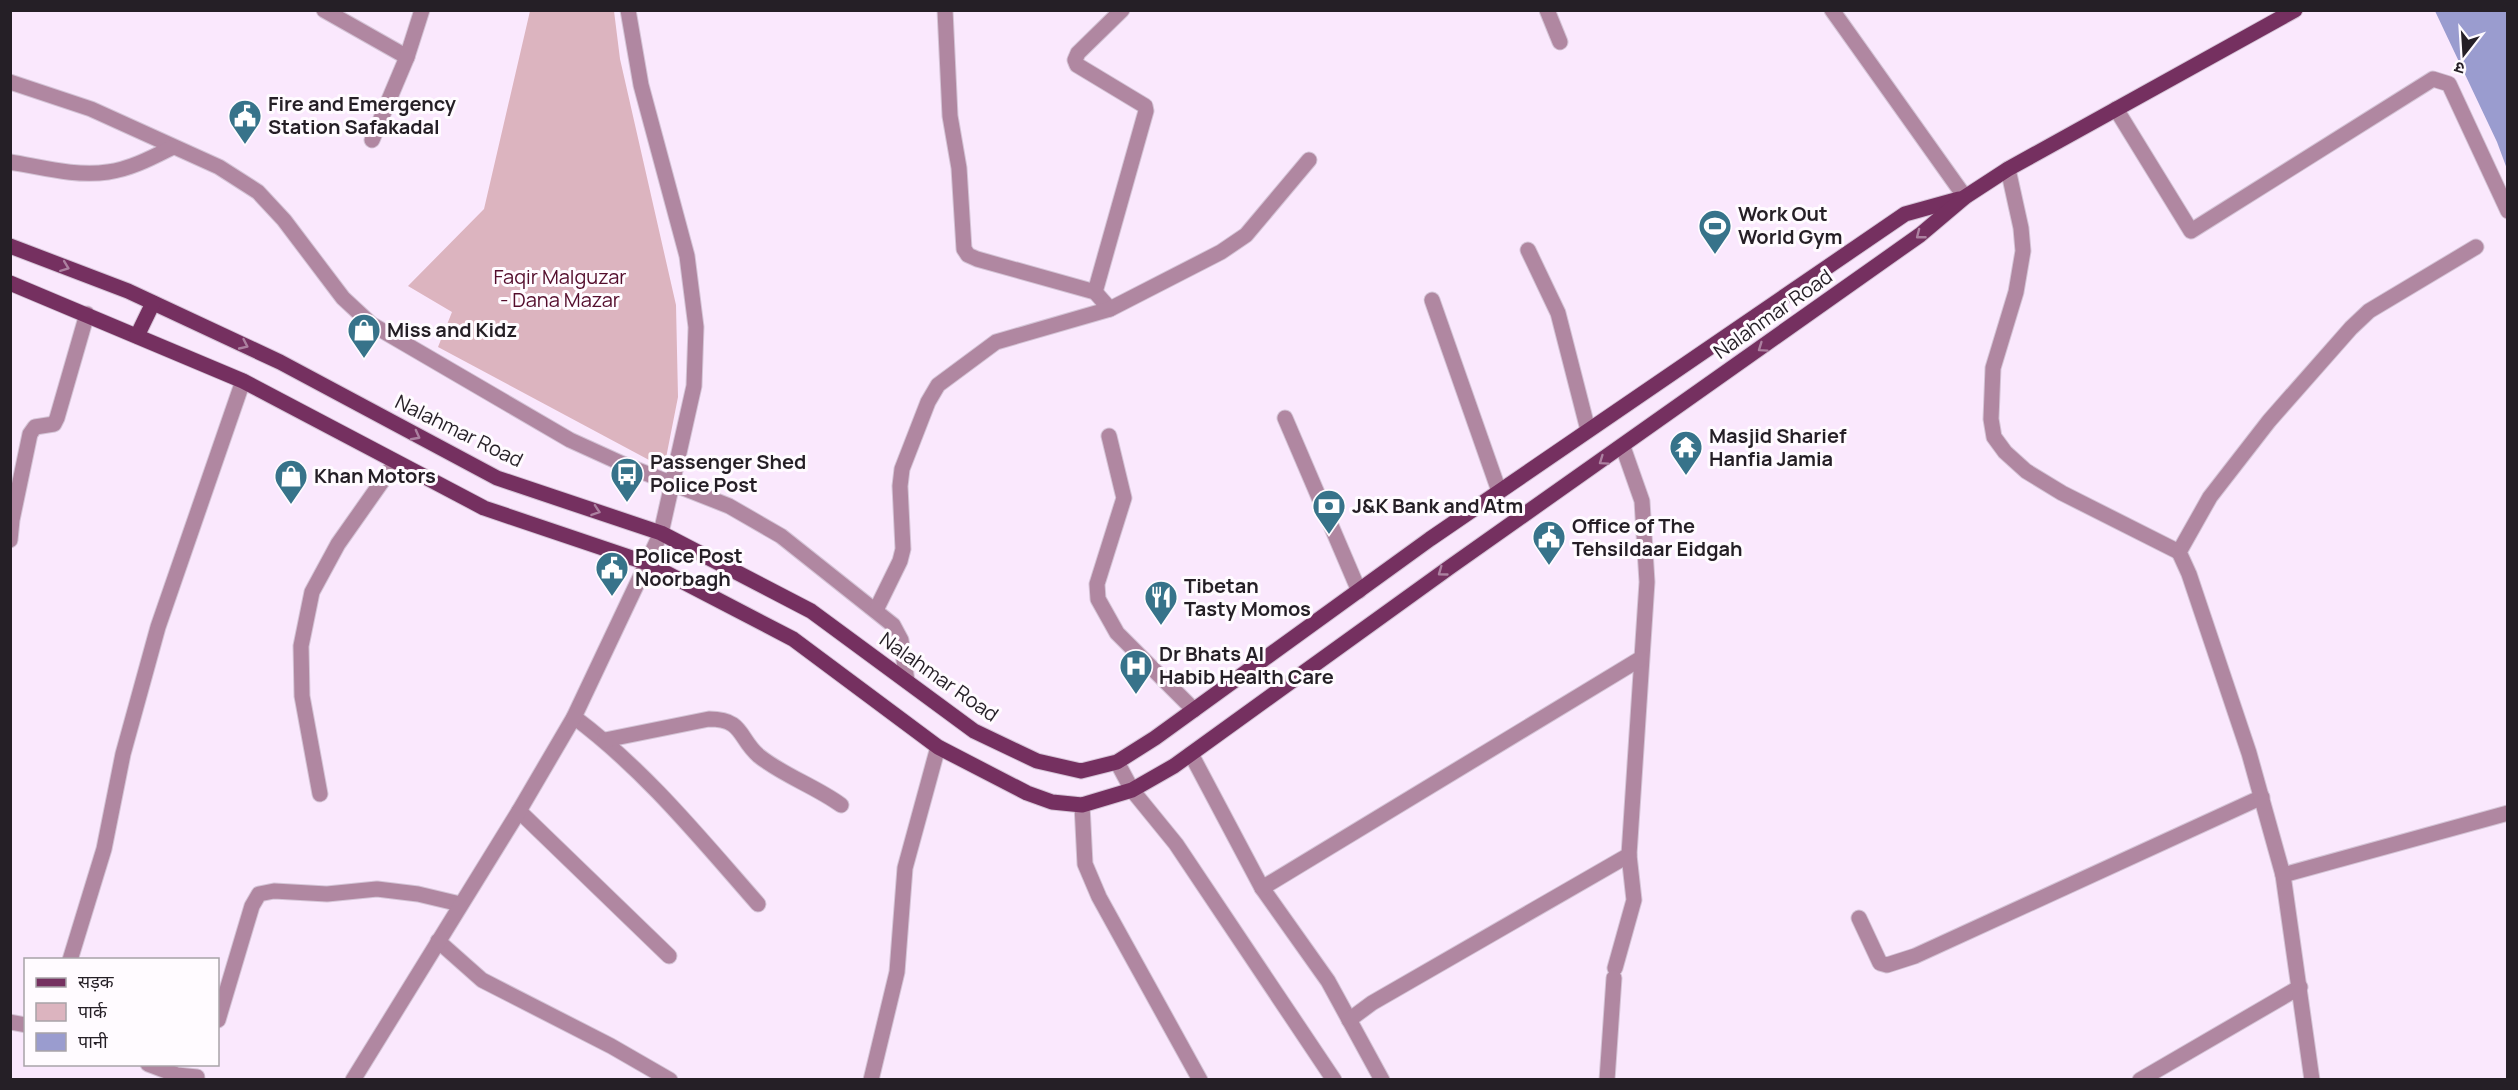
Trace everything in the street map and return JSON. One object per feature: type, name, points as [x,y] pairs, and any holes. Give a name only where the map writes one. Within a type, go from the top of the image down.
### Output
[{"type":"main road","points":[[1965,197],[2008,169],[2295,10]]},
{"type":"main road","name":"Nalahmar Road","points":[[10,246],[153,303],[280,362],[497,478],[661,533],[811,610],[974,731],[1037,761],[1081,771],[1117,762],[1194,710],[1500,491],[1905,214],[1965,197]]},
{"type":"main road","name":"Nalahmar Road","points":[[10,283],[243,381],[484,508],[647,563],[793,639],[938,747],[1027,793],[1052,802],[1082,805],[1132,790],[1191,754],[1450,567],[1920,236],[1965,197]]},
{"type":"main road","points":[[137,336],[153,303]]},
{"type":"street","points":[[324,10],[407,57]]},
{"type":"street","points":[[372,140],[407,57],[422,10]]},
{"type":"street","points":[[352,1080],[519,811],[574,717],[661,533],[674,485],[694,386],[696,327],[687,256],[641,85],[628,10]]},
{"type":"street","points":[[945,10],[950,116],[959,168],[964,249],[971,258],[1095,292],[1110,309]]},
{"type":"street","points":[[1095,292],[1146,111],[1145,106],[1077,65],[1075,60],[1078,53],[1122,10]]},
{"type":"street","points":[[1547,10],[1560,42]]},
{"type":"street","points":[[1832,10],[1965,197]]},
{"type":"street","points":[[2116,110],[2191,231],[2433,79],[2449,84],[2508,211]]},
{"type":"street","points":[[10,82],[91,109],[219,167],[258,192],[284,219],[343,298],[371,324],[570,440],[729,506],[781,536],[893,625],[901,640],[907,681]]},
{"type":"street","points":[[10,162],[61,171],[108,172],[143,162],[173,147]]},
{"type":"street","points":[[876,610],[900,561],[903,549],[900,486],[902,469],[928,402],[938,385],[996,342],[1110,309],[1221,252],[1246,235],[1309,160]]},
{"type":"street","points":[[2008,169],[2021,228],[2023,251],[2016,292],[1993,368],[1991,419],[1994,437],[2005,452],[2026,471],[2062,493],[2179,552],[2190,573],[2262,797],[2283,875],[2312,1080]]},
{"type":"street","points":[[2179,552],[2210,497],[2269,421],[2351,328],[2369,311],[2476,247]]},
{"type":"street","points":[[1528,250],[1558,313],[1588,430]]},
{"type":"street","points":[[1432,300],[1500,491]]},
{"type":"street","points":[[10,540],[30,434],[35,427],[54,424],[57,418],[87,314]]},
{"type":"street","points":[[71,958],[104,849],[123,754],[159,627],[243,381]]},
{"type":"street","points":[[1285,418],[1359,591]]},
{"type":"street","points":[[1109,436],[1124,498],[1097,584],[1098,599],[1117,633],[1194,710]]},
{"type":"street","points":[[1607,1080],[1614,973],[1634,900],[1629,855],[1640,659],[1644,643],[1647,582],[1642,501],[1623,447]]},
{"type":"street","points":[[320,794],[302,696],[302,646],[312,592],[338,544],[395,463]]},
{"type":"street","points":[[1262,888],[1640,659]]},
{"type":"street","points":[[574,717],[605,741],[661,795],[758,904]]},
{"type":"street","points":[[605,741],[710,719],[724,719],[735,725],[757,754],[775,767],[823,791],[841,805]]},
{"type":"street","points":[[871,1080],[897,972],[904,868],[938,747]]},
{"type":"street","points":[[1191,754],[1262,888],[1328,981],[1382,1080]]},
{"type":"street","points":[[1117,762],[1132,790],[1176,844],[1318,1052],[1334,1080]]},
{"type":"street","points":[[1859,918],[1880,963],[1887,965],[1915,956],[2262,797]]},
{"type":"street","points":[[1082,805],[1085,864],[1099,897],[1200,1080]]},
{"type":"street","points":[[519,811],[669,956]]},
{"type":"street","points":[[2283,875],[2508,813]]},
{"type":"street","points":[[1349,1020],[1372,1003],[1629,855]]},
{"type":"street","points":[[219,1017],[252,906],[260,894],[274,891],[327,894],[377,889],[418,894],[460,904]]},
{"type":"street","points":[[438,941],[482,980],[611,1046],[670,1080]]},
{"type":"street","points":[[2140,1080],[2300,987]]},
{"type":"street","points":[[151,1066],[177,1075],[199,1074]]},
{"type":"green space","name":"Faqir Malguzar - Dana Mazar","points":[[530,11],[614,11],[620,59],[676,305],[678,397],[664,468],[438,347],[452,312],[408,286],[484,209]]},
{"type":"water","points":[[2435,11],[2507,11],[2507,169],[2497,142]]},
{"type":"place","name":"Fire and Emergency Station Safakadal","points":[[245,145]]},
{"type":"place","name":"Work Out World Gym","points":[[1715,255]]},
{"type":"place","name":"Miss and Kidz","points":[[364,359]]},
{"type":"place","name":"Masjid Sharief Hanfia Jamia","points":[[1686,476]]},
{"type":"place","name":"Passenger Shed Police Post","points":[[627,503]]},
{"type":"place","name":"Khan Motors","points":[[291,505]]},
{"type":"place","name":"J&K Bank and Atm","points":[[1329,535]]},
{"type":"place","name":"Office of The Tehsildaar Eidgah","points":[[1549,566]]},
{"type":"place","name":"Police Post Noorbagh","points":[[612,597]]},
{"type":"place","name":"Tibetan Tasty Momos","points":[[1161,626]]},
{"type":"place","name":"Dr Bhats Al Habib Health Care","points":[[1136,695]]}]
